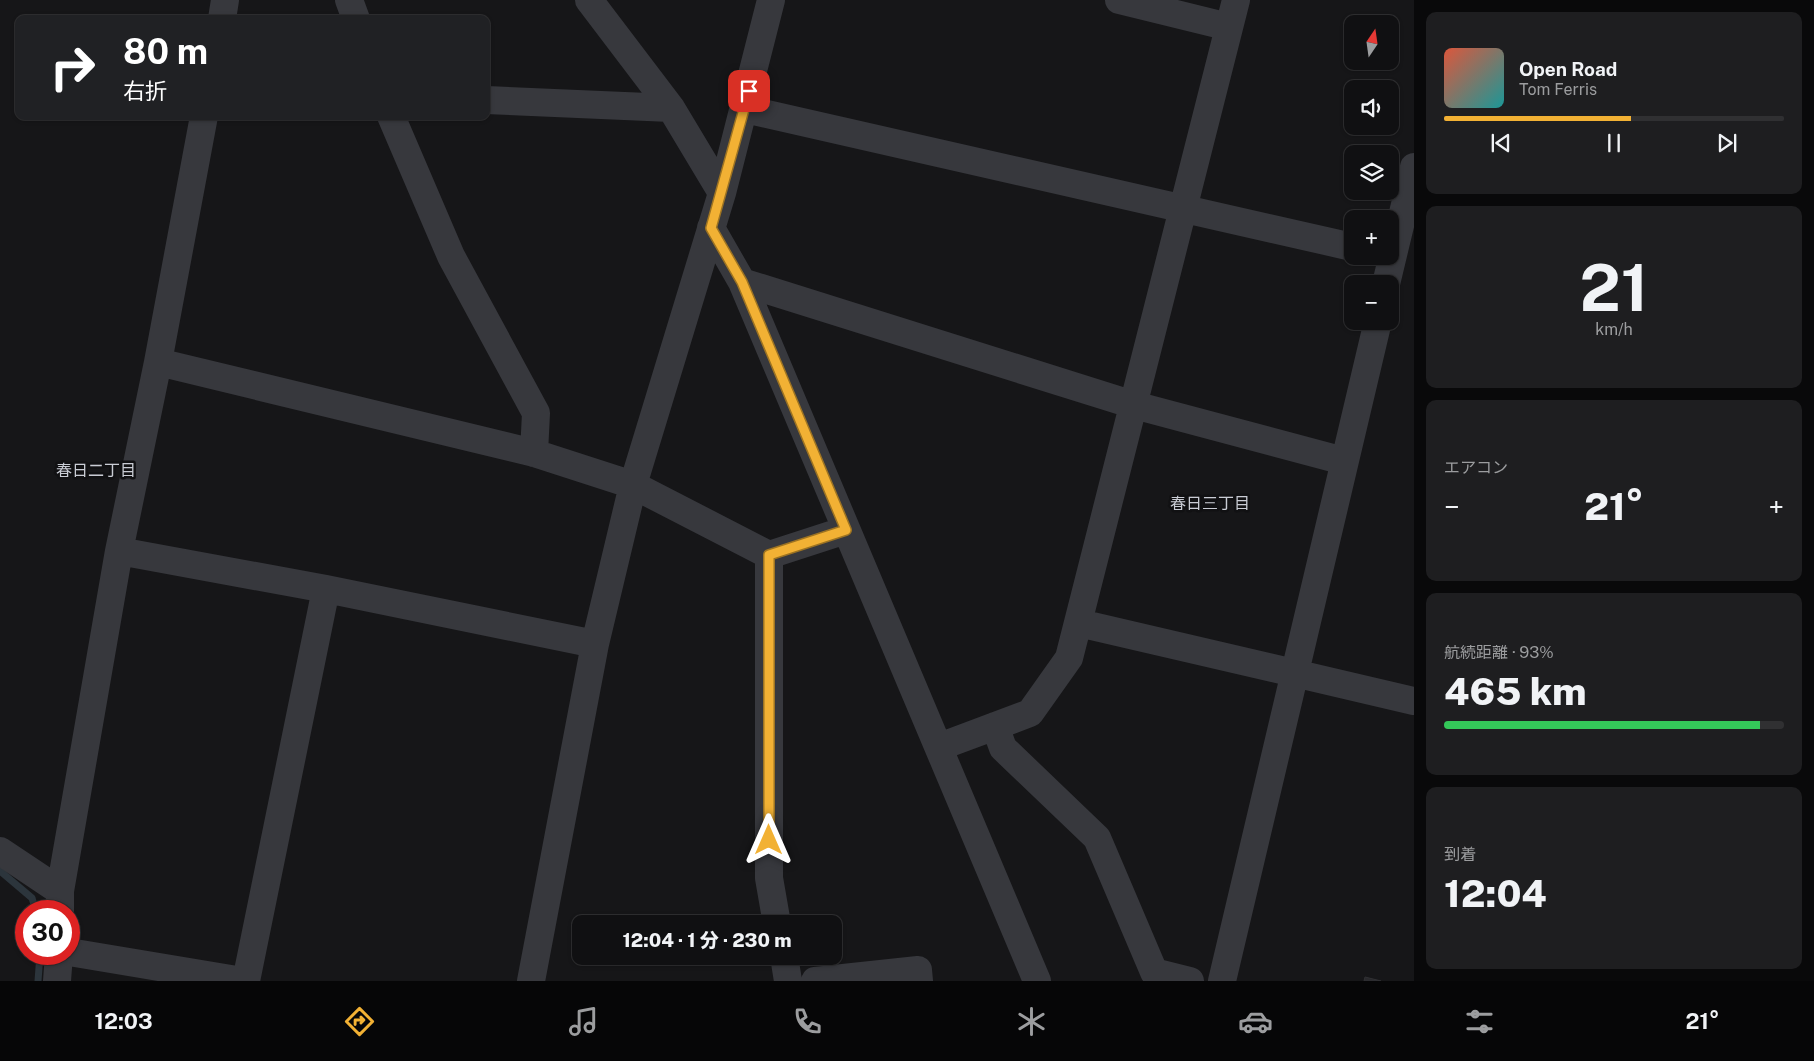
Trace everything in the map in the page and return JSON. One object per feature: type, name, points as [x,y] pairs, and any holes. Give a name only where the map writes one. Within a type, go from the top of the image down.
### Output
[{"type":"street","points":[[223,15],[225,0]]},
{"type":"street","points":[[349,0],[355,15]]},
{"type":"street","points":[[589,0],[671,108],[722,193]]},
{"type":"street","points":[[531,981],[595,644],[633,485],[722,193],[772,0]]},
{"type":"street","points":[[1119,0],[1230,27]]},
{"type":"street","points":[[939,747],[1030,713],[1070,658],[1236,0]]},
{"type":"street","points":[[490,100],[671,108]]},
{"type":"street","points":[[745,109],[1344,245]]},
{"type":"street","points":[[60,900],[119,551],[158,362],[203,120]]},
{"type":"street","points":[[393,120],[451,256],[536,413],[534,453]]},
{"type":"street","points":[[1399,257],[1414,167]]},
{"type":"street","points":[[711,228],[742,282],[1037,981]]},
{"type":"street","points":[[742,282],[1134,405],[1344,461]]},
{"type":"street","points":[[1222,981],[1376,330]]},
{"type":"street","points":[[158,362],[534,453],[633,485],[769,555],[846,530]]},
{"type":"street","points":[[119,551],[326,589],[595,644]]},
{"type":"street","points":[[769,555],[769,878],[775,915]]},
{"type":"street","points":[[80,954],[245,981],[326,589]]},
{"type":"street","points":[[1079,623],[1414,701]]},
{"type":"street","points":[[995,726],[1002,748],[1097,838],[1154,972],[1190,981]]},
{"type":"street","points":[[0,851],[59,900]]},
{"type":"street","points":[[57,981],[58,965]]},
{"type":"street","points":[[785,965],[788,981]]},
{"type":"street","points":[[814,981],[918,970],[919,981]]},
{"type":"building","points":[[1365,977],[1381,981],[1364,981]]},
{"type":"waterway","points":[[0,871],[33,900]]},
{"type":"waterway","points":[[38,981],[39,965]]},
{"type":"district","name":"春日二丁目","points":[[96,470]]},
{"type":"district","name":"春日三丁目","points":[[1210,503]]},
{"type":"route","points":[[749,91],[711,228],[742,282],[846,530],[769,555],[769,840]]}]
